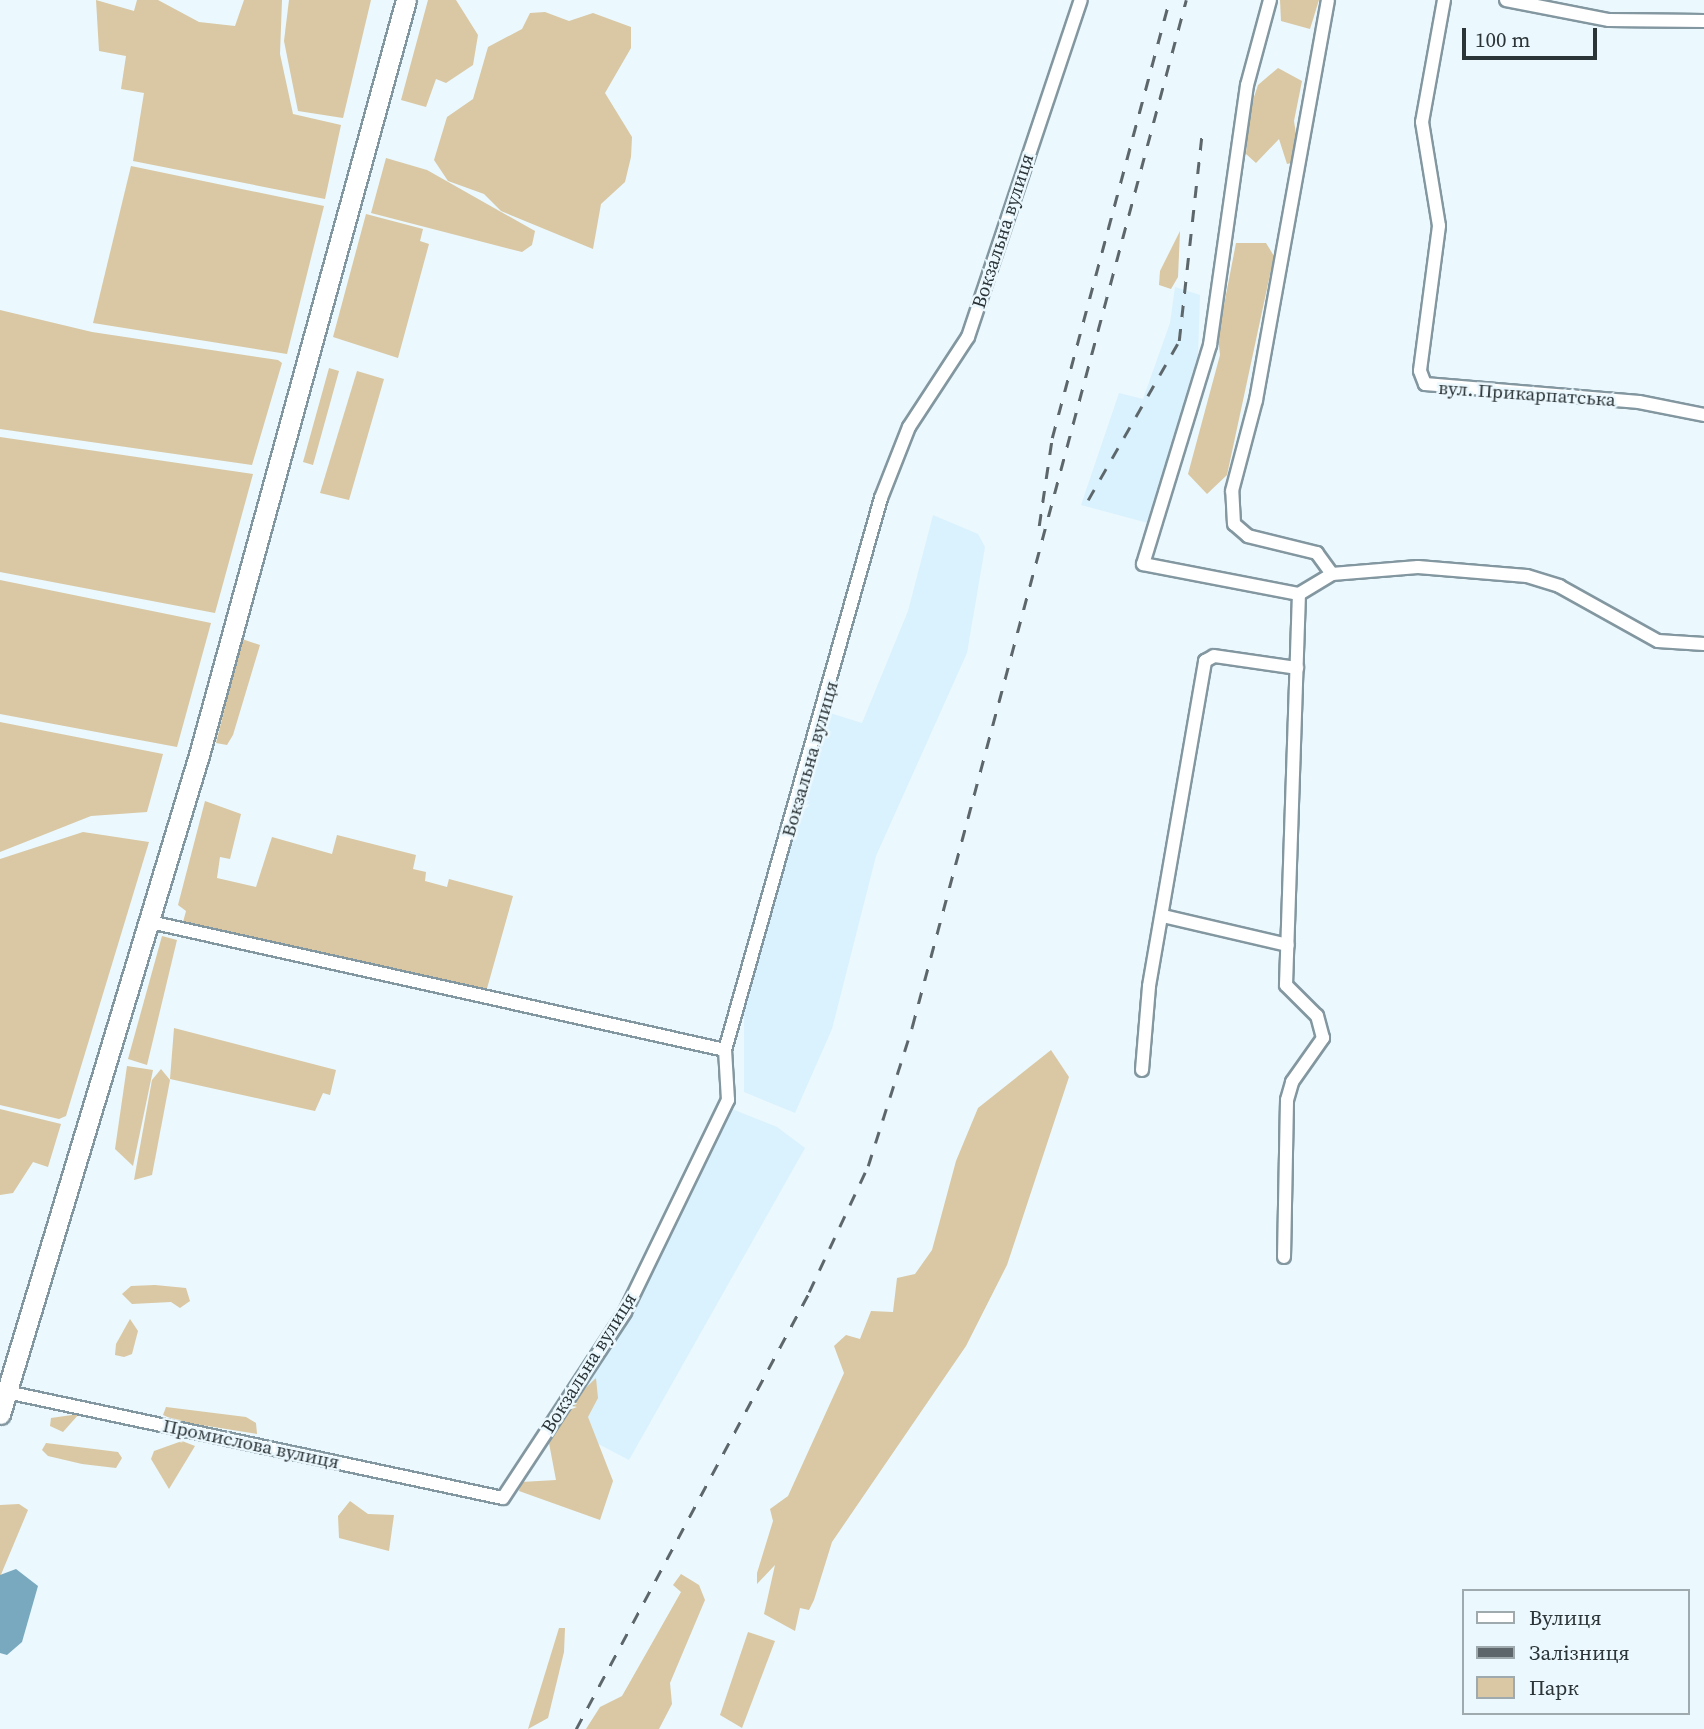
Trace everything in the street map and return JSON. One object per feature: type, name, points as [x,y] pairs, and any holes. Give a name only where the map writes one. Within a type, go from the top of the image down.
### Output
[{"type":"highway","points":[[0,1414],[4,1391],[150,922],[406,0]]},
{"type":"street","name":"Вокзальна вулиця","points":[[503,1498],[625,1312],[728,1100],[725,1050],[881,498],[909,427],[968,337],[1081,0]]},
{"type":"street","points":[[1270,0],[1247,85],[1210,345],[1143,564],[1299,594],[1332,574],[1418,567],[1527,576],[1559,586],[1658,640],[1704,644]]},
{"type":"street","points":[[1328,0],[1231,509],[1234,524],[1248,536],[1317,553],[1332,574]]},
{"type":"street","name":"вул. Прикарпатська","points":[[1444,0],[1424,94],[1423,144],[1439,226],[1421,361],[1425,384],[1639,402],[1704,415]]},
{"type":"street","points":[[1506,0],[1609,20],[1704,21]]},
{"type":"street","points":[[1284,1257],[1287,1100],[1292,1082],[1323,1038],[1317,1016],[1286,985],[1299,594]]},
{"type":"street","points":[[1142,1070],[1149,986],[1205,661],[1214,656],[1297,668]]},
{"type":"street","points":[[1163,916],[1288,945]]},
{"type":"street","points":[[150,922],[725,1050]]},
{"type":"street","name":"Промислова вулиця","points":[[4,1391],[503,1498]]},
{"type":"shaded area","points":[[1175,287],[1200,295],[1198,355],[1148,523],[1081,505],[1119,393],[1143,399],[1170,323]]},
{"type":"shaded area","points":[[933,515],[978,534],[985,547],[967,653],[876,856],[832,1029],[795,1113],[744,1092],[744,1006],[830,713],[862,723],[908,611]]},
{"type":"shaded area","points":[[732,1109],[777,1127],[805,1148],[629,1460],[564,1426]]},
{"type":"green space","points":[[96,0],[134,11],[137,0],[158,0],[199,22],[235,26],[244,0],[282,0],[280,54],[293,114],[341,125],[325,199],[133,161],[144,93],[121,89],[126,56],[99,51]]},
{"type":"green space","points":[[289,0],[371,0],[343,118],[298,111],[284,41]]},
{"type":"green space","points":[[428,0],[456,0],[478,35],[473,65],[446,83],[436,79],[426,107],[401,100]]},
{"type":"green space","points":[[1280,0],[1319,0],[1310,29],[1281,21]]},
{"type":"green space","points":[[545,12],[569,21],[593,13],[631,27],[631,48],[605,93],[632,137],[631,157],[625,182],[601,204],[593,249],[501,211],[484,194],[448,181],[434,160],[447,117],[473,99],[488,47],[522,29],[530,13]]},
{"type":"green space","points":[[1278,68],[1302,81],[1294,121],[1300,161],[1287,164],[1279,139],[1256,163],[1246,154],[1249,112],[1258,85]]},
{"type":"green space","points":[[386,158],[427,170],[535,231],[532,245],[522,252],[371,213]]},
{"type":"green space","points":[[131,166],[324,206],[287,354],[93,323]]},
{"type":"green space","points":[[366,214],[423,229],[420,241],[429,244],[398,358],[333,337]]},
{"type":"green space","points":[[1180,231],[1178,277],[1171,289],[1159,285],[1160,271]]},
{"type":"green space","points":[[1236,243],[1266,243],[1274,256],[1227,475],[1207,494],[1188,474],[1220,355],[1218,336]]},
{"type":"green space","points":[[0,310],[92,332],[278,360],[282,363],[252,465],[0,429]]},
{"type":"green space","points":[[329,368],[339,371],[313,465],[303,462]]},
{"type":"green space","points":[[357,371],[384,379],[349,500],[320,493]]},
{"type":"green space","points":[[0,437],[253,474],[215,613],[0,572]]},
{"type":"green space","points":[[0,580],[211,623],[177,747],[0,714]]},
{"type":"green space","points":[[242,639],[260,645],[233,735],[227,745],[216,743]]},
{"type":"green space","points":[[0,722],[163,754],[147,812],[91,816],[0,852]]},
{"type":"green space","points":[[205,801],[241,814],[230,859],[220,857],[217,878],[256,887],[272,837],[332,854],[337,835],[416,855],[413,869],[426,872],[425,881],[447,887],[449,879],[513,896],[486,992],[183,922],[186,911],[178,905]]},
{"type":"green space","points":[[83,832],[149,842],[66,1116],[59,1119],[0,1105],[0,859]]},
{"type":"green space","points":[[162,936],[177,940],[147,1065],[128,1059]]},
{"type":"green space","points":[[174,1028],[336,1070],[330,1095],[323,1093],[315,1111],[170,1079]]},
{"type":"green space","points":[[1051,1050],[1069,1077],[1007,1265],[966,1346],[832,1542],[814,1600],[809,1610],[800,1608],[795,1631],[764,1614],[775,1565],[757,1584],[757,1573],[773,1521],[770,1509],[788,1496],[844,1373],[834,1346],[846,1335],[860,1339],[871,1311],[893,1312],[897,1278],[915,1274],[932,1250],[956,1161],[978,1108]]},
{"type":"green space","points":[[127,1066],[153,1070],[133,1166],[115,1149]]},
{"type":"green space","points":[[161,1069],[170,1080],[152,1175],[134,1180],[152,1080]]},
{"type":"green space","points":[[0,1109],[61,1124],[48,1167],[33,1162],[13,1193],[0,1195]]},
{"type":"green space","points":[[131,1286],[186,1288],[190,1301],[180,1308],[171,1302],[132,1304],[122,1294]]},
{"type":"green space","points":[[130,1319],[138,1331],[132,1354],[124,1357],[115,1355],[116,1344]]},
{"type":"green space","points":[[596,1378],[598,1398],[588,1417],[613,1481],[600,1520],[519,1491],[521,1482],[556,1480],[549,1443],[568,1405]]},
{"type":"green space","points":[[166,1407],[246,1417],[256,1423],[257,1434],[176,1421],[163,1415]]},
{"type":"green space","points":[[79,1414],[63,1432],[50,1426],[51,1418]]},
{"type":"green space","points":[[182,1441],[195,1446],[169,1489],[151,1459],[154,1451]]},
{"type":"green space","points":[[46,1443],[118,1452],[122,1458],[116,1468],[82,1464],[48,1456],[42,1450]]},
{"type":"green space","points":[[350,1501],[368,1514],[394,1515],[389,1551],[339,1538],[338,1516]]},
{"type":"green space","points":[[19,1504],[28,1510],[0,1577],[0,1505]]},
{"type":"green space","points":[[681,1574],[699,1585],[705,1600],[670,1683],[672,1704],[659,1729],[586,1729],[600,1707],[622,1696],[681,1592],[673,1585]]},
{"type":"green space","points":[[559,1628],[565,1628],[564,1652],[548,1718],[528,1729]]},
{"type":"green space","points":[[748,1632],[775,1641],[742,1728],[720,1715]]},
{"type":"water","points":[[16,1569],[38,1586],[22,1642],[7,1655],[0,1653],[0,1575]]},
{"type":"railway","points":[[1039,526],[1052,438],[1169,0]]},
{"type":"railway","points":[[576,1729],[809,1292],[868,1166],[912,1027],[1186,0]]},
{"type":"railway","points":[[1088,500],[1179,341],[1202,134]]}]
